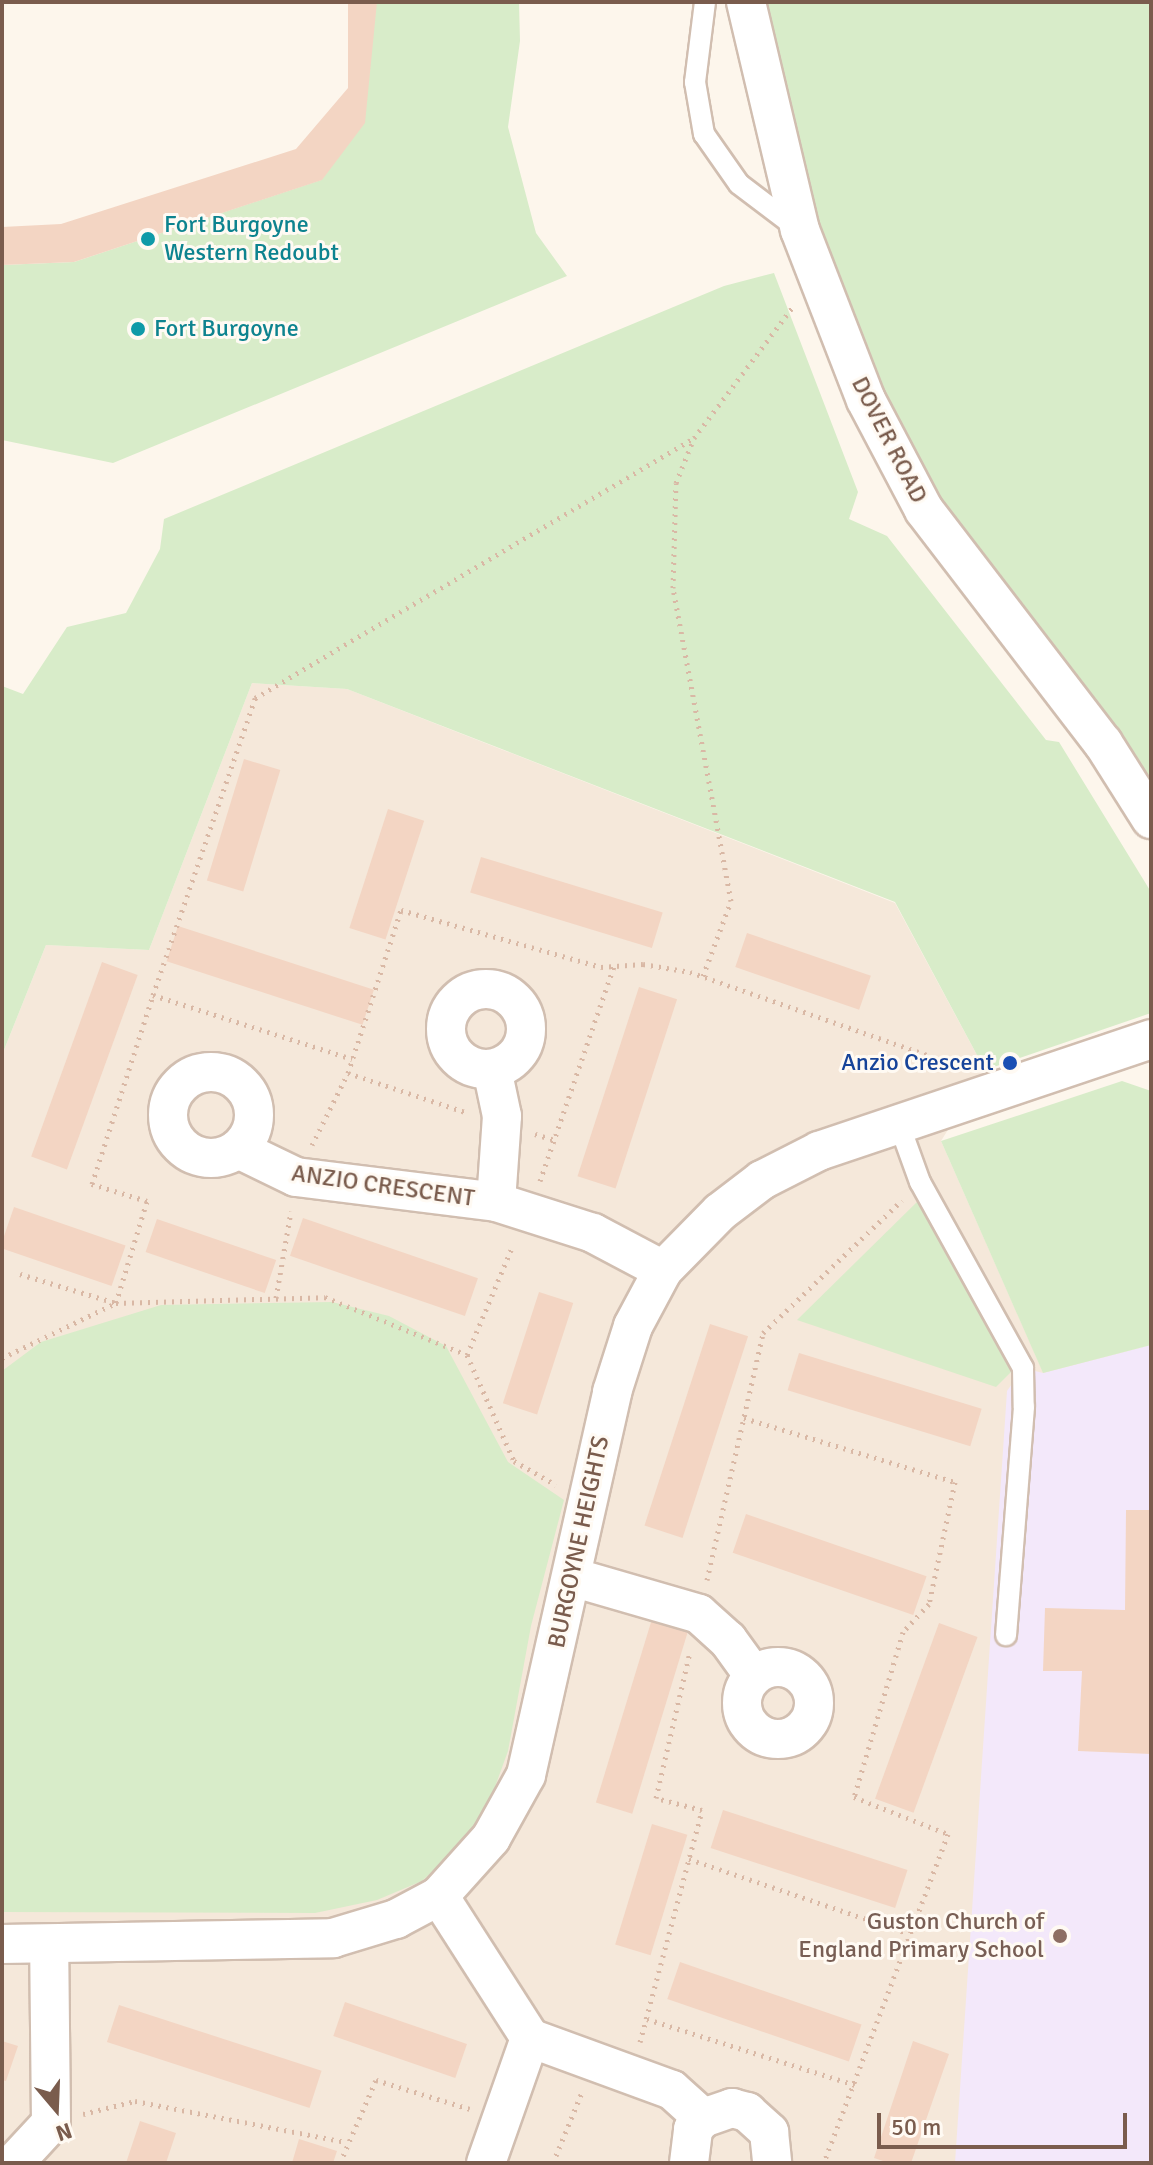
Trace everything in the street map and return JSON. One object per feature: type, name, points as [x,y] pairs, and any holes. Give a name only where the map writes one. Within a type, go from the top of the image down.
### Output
[{"type":"street","name":"DOVER ROAD","points":[[746,2],[800,230],[866,400],[924,510],[1103,743],[1151,819]]},
{"type":"street","name":"BURGOYNE HEIGHTS","points":[[2,1944],[333,1938],[396,1919],[439,1896],[491,1838],[526,1775],[629,1339],[663,1270],[720,1212],[762,1180],[819,1151],[1151,1039]]},
{"type":"street","points":[[492,1069],[512,1207]]},
{"type":"street","name":"ANZIO CRESCENT","points":[[238,1149],[296,1177],[512,1207],[593,1233],[663,1270]]},
{"type":"street","points":[[572,1577],[699,1614],[728,1640],[754,1676]]},
{"type":"street","points":[[439,1896],[530,2038],[672,2090],[703,2118]]},
{"type":"street","points":[[14,2163],[51,2123],[49,1945]]},
{"type":"street","points":[[486,2163],[530,2038]]},
{"type":"street","points":[[689,2163],[688,2143],[703,2118],[732,2108],[759,2120],[773,2146],[772,2163]]},
{"type":"lane","points":[[705,2],[695,82],[704,134],[739,184],[800,230]]},
{"type":"lane","points":[[899,1124],[920,1182],[1023,1368],[1006,1635]]},
{"type":"path","points":[[703,976],[731,901],[673,588],[676,483],[694,438],[816,277]]},
{"type":"path","points":[[2,1358],[116,1303],[147,1201],[92,1184],[255,698],[694,438]]},
{"type":"path","points":[[276,1298],[296,1177],[348,1073],[401,910],[614,966],[643,964],[703,976],[1012,1085]]},
{"type":"path","points":[[588,1503],[514,1461],[467,1355],[512,1207],[555,1140],[614,966]]},
{"type":"path","points":[[153,995],[352,1059]]},
{"type":"path","points":[[348,1073],[555,1140]]},
{"type":"path","points":[[553,2163],[565,2126],[614,2069],[647,2019],[702,1810],[656,1798],[763,1333],[920,1182]]},
{"type":"path","points":[[20,1274],[116,1303],[325,1297],[467,1355]]},
{"type":"path","points":[[744,1418],[955,1482],[929,1604],[903,1632],[854,1797],[948,1834],[908,1933],[824,2163]]},
{"type":"path","points":[[689,1859],[908,1933]]},
{"type":"path","points":[[647,2019],[855,2085]]},
{"type":"path","points":[[340,2163],[345,2142],[376,2080],[502,2119]]},
{"type":"path","points":[[51,2123],[135,2101],[345,2142]]},
{"type":"shaded area","points":[[252,683],[347,689],[895,903],[985,1070],[941,1141],[1043,1372],[1151,1345],[1151,2163],[2,2163],[2,1055],[46,945],[149,950]]},
{"type":"shaded area","name":"Guston Church of England Primary School","points":[[1151,1345],[1151,2163],[955,2163],[1007,1391],[1023,1368],[1043,1373]]},
{"type":"green space","points":[[377,2],[519,2],[520,41],[508,127],[536,233],[567,276],[113,463],[2,440],[2,265],[74,262],[321,180]]},
{"type":"green space","points":[[746,2],[1151,2],[1151,819],[892,476]]},
{"type":"green space","points":[[774,273],[858,492],[849,519],[887,536],[1046,740],[1059,742],[1151,892],[1151,1013],[985,1070],[895,902],[347,689],[252,683],[149,950],[46,945],[2,1055],[2,686],[23,694],[67,627],[126,613],[160,549],[164,519],[724,286]]},
{"type":"green space","points":[[1122,1081],[1151,1091],[1151,1345],[1043,1373],[941,1141]]},
{"type":"green space","points":[[919,1200],[1011,1372],[996,1387],[797,1320]]},
{"type":"green space","points":[[332,1302],[389,1316],[446,1346],[508,1462],[564,1500],[531,1626],[508,1751],[487,1809],[460,1846],[422,1881],[377,1900],[315,1913],[2,1912],[2,1371],[41,1342],[161,1305]]},
{"type":"building","points":[[348,2],[377,2],[365,123],[322,180],[74,262],[2,265],[2,227],[61,224],[296,149],[348,88]]},
{"type":"building","points":[[244,759],[280,770],[243,892],[207,880]]},
{"type":"building","points":[[388,809],[424,821],[386,940],[349,928]]},
{"type":"building","points":[[481,857],[663,913],[652,948],[470,892]]},
{"type":"building","points":[[178,926],[374,990],[362,1025],[167,961]]},
{"type":"building","points":[[747,933],[871,976],[859,1010],[735,967]]},
{"type":"building","points":[[102,962],[138,975],[67,1170],[31,1157]]},
{"type":"building","points":[[639,987],[677,999],[616,1189],[578,1176]]},
{"type":"building","points":[[14,1207],[126,1245],[112,1286],[2,1248]]},
{"type":"building","points":[[303,1218],[478,1278],[465,1316],[290,1256]]},
{"type":"building","points":[[157,1219],[276,1260],[265,1293],[146,1252]]},
{"type":"building","points":[[539,1292],[573,1303],[537,1414],[503,1403]]},
{"type":"building","points":[[710,1324],[748,1336],[683,1538],[644,1526]]},
{"type":"building","points":[[799,1353],[982,1409],[970,1446],[788,1390]]},
{"type":"building","points":[[1126,1510],[1151,1510],[1151,1754],[1078,1751],[1082,1671],[1043,1671],[1045,1608],[1125,1610]]},
{"type":"building","points":[[746,1514],[927,1576],[913,1615],[733,1553]]},
{"type":"building","points":[[652,1619],[688,1630],[632,1814],[596,1803]]},
{"type":"building","points":[[939,1623],[978,1637],[914,1813],[875,1799]]},
{"type":"building","points":[[723,1810],[908,1870],[895,1908],[711,1848]]},
{"type":"building","points":[[652,1824],[687,1835],[651,1955],[615,1944]]},
{"type":"building","points":[[680,1962],[862,2025],[849,2061],[667,1999]]},
{"type":"building","points":[[345,2002],[467,2044],[455,2078],[333,2036]]},
{"type":"building","points":[[119,2005],[322,2071],[310,2108],[107,2042]]},
{"type":"building","points":[[2,2041],[18,2046],[6,2081],[2,2080]]},
{"type":"building","points":[[913,2041],[949,2054],[911,2163],[889,2163],[874,2158]]},
{"type":"building","points":[[140,2121],[176,2133],[166,2163],[126,2163]]},
{"type":"building","points":[[299,2139],[337,2151],[333,2163],[292,2163]]},
{"type":"place","name":"Fort Burgoyne Western Redoubt","points":[[148,239]]},
{"type":"place","name":"Fort Burgoyne","points":[[138,329]]},
{"type":"place","name":"Anzio Crescent","points":[[1010,1063]]},
{"type":"place","name":"Guston Church of England Primary School","points":[[1060,1936]]}]
